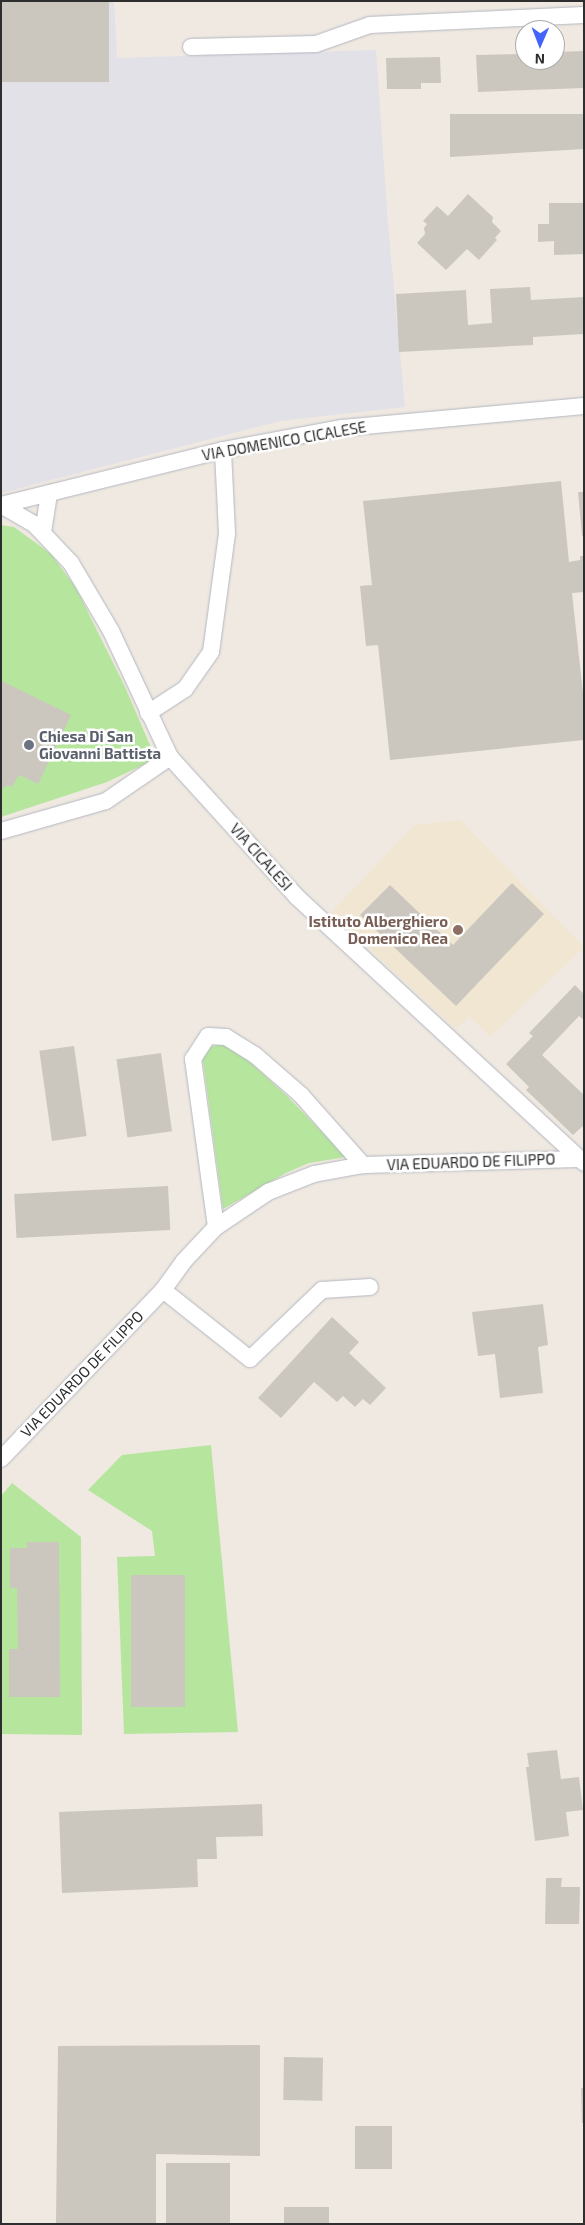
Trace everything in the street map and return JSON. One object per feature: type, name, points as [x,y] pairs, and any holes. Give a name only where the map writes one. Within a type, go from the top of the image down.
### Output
[{"type":"street","points":[[191,47],[316,44],[370,24],[584,15]]},
{"type":"street","name":"VIA DOMENICO CICALESE","points":[[1,505],[223,450],[342,428],[584,406]]},
{"type":"street","points":[[148,713],[185,689],[211,652],[227,533],[223,450]]},
{"type":"street","points":[[43,532],[49,493]]},
{"type":"street","name":"VIA CICALESI","points":[[1,505],[43,532],[71,563],[112,631],[148,713],[170,757],[297,898],[581,1161]]},
{"type":"street","points":[[1,831],[106,802],[170,757]]},
{"type":"street","points":[[216,1227],[192,1059],[208,1036],[226,1037],[255,1055],[301,1095],[363,1165]]},
{"type":"street","name":"VIA EDUARDO DE FILIPPO","points":[[1,1459],[164,1290],[183,1262],[216,1227],[268,1192],[314,1174],[363,1165],[581,1161]]},
{"type":"street","points":[[164,1290],[250,1359],[322,1290],[370,1287]]},
{"type":"shaded area","points":[[1,1],[114,1],[117,58],[376,50],[388,225],[405,407],[280,421],[1,493]]},
{"type":"shaded area","name":"Istituto Alberghiero Domenico Rea","points":[[460,820],[584,947],[490,1037],[469,1016],[456,1029],[331,913],[414,825]]},
{"type":"green space","points":[[1,525],[14,527],[51,554],[76,588],[125,687],[156,759],[107,782],[1,817]]},
{"type":"green space","points":[[223,1044],[250,1062],[287,1096],[346,1157],[309,1163],[286,1173],[223,1209],[202,1053],[210,1047]]},
{"type":"green space","points":[[211,1445],[238,1732],[124,1734],[117,1557],[155,1556],[152,1531],[88,1490],[122,1455]]},
{"type":"green space","points":[[12,1483],[81,1537],[82,1735],[1,1734],[1,1496]]},
{"type":"building","points":[[1,1],[109,1],[109,82],[1,82]]},
{"type":"building","points":[[584,51],[584,88],[478,92],[476,55],[515,54],[515,70],[565,70],[565,52]]},
{"type":"building","points":[[440,57],[441,83],[421,83],[421,89],[387,89],[386,58]]},
{"type":"building","points":[[450,114],[584,114],[584,149],[450,157]]},
{"type":"building","points":[[468,194],[493,217],[492,222],[501,231],[495,238],[497,240],[479,260],[467,249],[446,270],[417,243],[425,234],[424,228],[427,224],[423,221],[437,206],[448,216]]},
{"type":"building","points":[[549,203],[584,203],[584,254],[554,255],[554,241],[538,242],[538,224],[549,224]]},
{"type":"building","points":[[530,287],[531,300],[584,297],[584,334],[533,337],[533,345],[399,352],[396,294],[466,290],[468,325],[492,323],[490,289]]},
{"type":"building","points":[[561,481],[569,562],[580,560],[580,556],[584,556],[584,592],[572,593],[584,702],[584,740],[390,760],[378,645],[366,646],[360,586],[372,585],[363,501]]},
{"type":"building","points":[[578,492],[584,492],[584,536],[582,536]]},
{"type":"building","name":"Chiesa Di San Giovanni Battista","points":[[2,681],[71,715],[38,784],[19,775],[12,787],[7,785],[1,790]]},
{"type":"building","points":[[512,883],[544,914],[456,1006],[360,915],[390,885],[453,945]]},
{"type":"building","points":[[575,985],[584,994],[584,1020],[579,1016],[542,1055],[584,1095],[584,1125],[573,1135],[526,1090],[529,1087],[506,1064],[533,1036],[529,1033]]},
{"type":"building","points":[[74,1046],[87,1136],[52,1141],[39,1051]]},
{"type":"building","points":[[161,1053],[172,1131],[127,1137],[116,1059]]},
{"type":"building","points":[[168,1186],[170,1230],[17,1238],[14,1194]]},
{"type":"building","points":[[543,1304],[548,1345],[538,1347],[543,1393],[500,1398],[495,1354],[478,1356],[472,1312]]},
{"type":"building","points":[[332,1317],[359,1342],[349,1353],[386,1388],[370,1405],[363,1399],[355,1407],[343,1396],[337,1402],[314,1382],[281,1418],[258,1398]]},
{"type":"building","points":[[27,1542],[59,1542],[60,1697],[9,1697],[9,1649],[18,1649],[17,1588],[10,1588],[10,1548],[27,1548]]},
{"type":"building","points":[[131,1575],[185,1575],[185,1707],[131,1707]]},
{"type":"building","points":[[557,1750],[561,1779],[579,1777],[583,1810],[566,1812],[569,1836],[535,1841],[526,1767],[529,1767],[527,1753]]},
{"type":"building","points":[[262,1804],[263,1836],[216,1837],[217,1859],[197,1859],[198,1887],[62,1893],[59,1812]]},
{"type":"building","points":[[546,1878],[562,1878],[561,1887],[580,1887],[579,1924],[545,1924]]},
{"type":"building","points":[[260,2045],[260,2156],[156,2154],[156,2224],[56,2224],[58,2046]]},
{"type":"building","points":[[284,2057],[323,2058],[322,2101],[283,2100]]},
{"type":"building","points":[[581,2088],[584,2088],[584,2123],[582,2123]]},
{"type":"building","points":[[355,2126],[392,2126],[392,2169],[355,2169]]},
{"type":"building","points":[[166,2163],[230,2163],[230,2224],[166,2224]]},
{"type":"building","points":[[284,2207],[329,2207],[329,2224],[284,2224]]},
{"type":"place","name":"Chiesa Di San Giovanni Battista","points":[[29,745]]},
{"type":"place","name":"Istituto Alberghiero Domenico Rea","points":[[458,930]]}]
